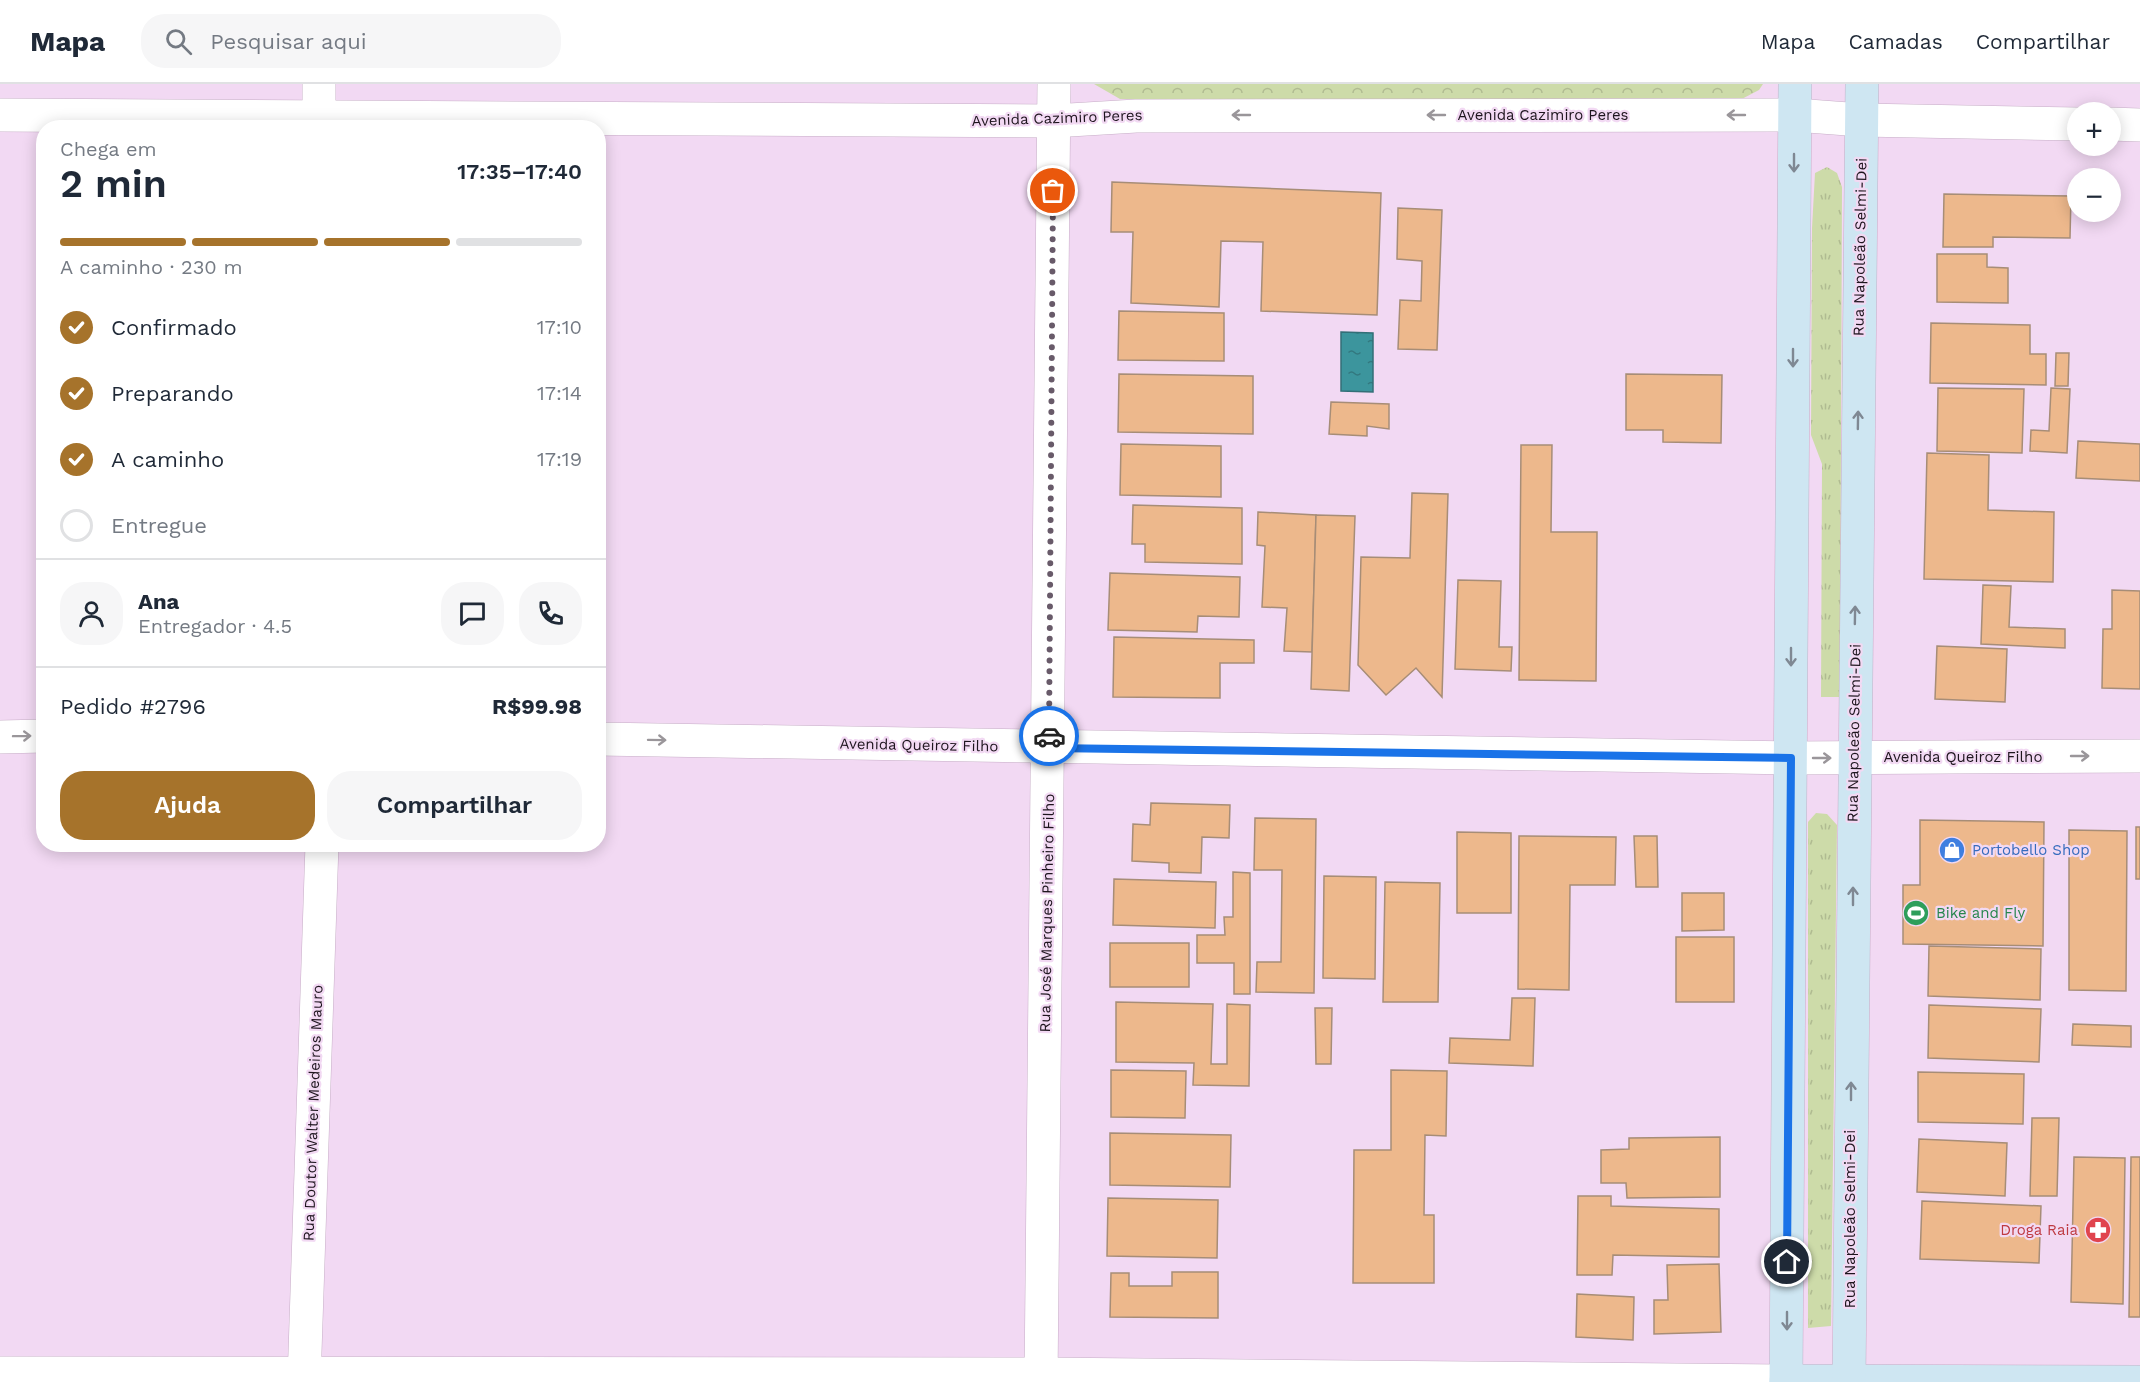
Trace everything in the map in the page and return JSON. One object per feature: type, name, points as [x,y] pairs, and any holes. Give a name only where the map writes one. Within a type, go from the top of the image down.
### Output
[{"type":"main road","name":"Rua Napoleão Selmi-Dei","points":[[1849,1381],[1862,84]]},
{"type":"main road","points":[[1795,100],[1786,1382],[2140,1382]]},
{"type":"street","points":[[319,84],[319,120]]},
{"type":"street","name":"Rua José Marques Pinheiro Filho","points":[[1042,1378],[1054,84]]},
{"type":"street","name":"Avenida Cazimiro Peres","points":[[606,123],[1053,122],[1148,116],[1795,100],[1861,120],[2067,124]]},
{"type":"street","name":"Avenida Cazimiro Peres","points":[[0,115],[199,120]]},
{"type":"street","points":[[2121,124],[2140,125]]},
{"type":"street","points":[[0,737],[36,736]]},
{"type":"street","name":"Avenida Queiroz Filho","points":[[606,739],[1791,758],[2140,756]]},
{"type":"street","name":"Rua Doutor Walter Medeiros Mauro","points":[[304,1377],[322,852]]},
{"type":"street","points":[[0,1373],[304,1377],[1786,1382]]},
{"type":"green space","points":[[1094,84],[1763,84],[1759,90],[1738,101],[1120,99]]},
{"type":"green space","points":[[1827,167],[1837,173],[1842,187],[1840,697],[1821,697],[1822,464],[1811,435],[1812,228],[1815,173]]},
{"type":"green space","points":[[1816,813],[1827,814],[1837,825],[1831,1326],[1808,1328],[1808,822]]},
{"type":"water","points":[[1341,332],[1373,333],[1373,392],[1341,391]]},
{"type":"building","points":[[1112,182],[1381,193],[1377,315],[1261,311],[1263,242],[1221,241],[1219,307],[1131,303],[1133,232],[1111,232]]},
{"type":"building","points":[[1944,194],[2067,196],[2067,222],[2070,222],[2070,238],[1993,237],[1993,247],[1943,247]]},
{"type":"building","points":[[1398,208],[1442,210],[1437,350],[1398,349],[1400,300],[1421,301],[1422,261],[1397,259]]},
{"type":"building","points":[[1937,254],[1987,254],[1987,267],[2008,268],[2008,303],[1937,302]]},
{"type":"building","points":[[1119,311],[1224,313],[1224,361],[1118,360]]},
{"type":"building","points":[[1931,323],[2030,325],[2030,354],[2046,354],[2046,385],[1930,383]]},
{"type":"building","points":[[2056,353],[2069,353],[2068,386],[2055,386]]},
{"type":"building","points":[[1119,374],[1253,376],[1253,434],[1118,432]]},
{"type":"building","points":[[1626,374],[1722,375],[1721,443],[1663,442],[1663,430],[1626,430]]},
{"type":"building","points":[[1938,388],[2024,389],[2022,453],[1937,451]]},
{"type":"building","points":[[2051,388],[2070,389],[2067,453],[2030,451],[2031,430],[2049,431]]},
{"type":"building","points":[[1331,402],[1389,404],[1389,429],[1367,426],[1367,436],[1329,434]]},
{"type":"building","points":[[2078,441],[2140,444],[2140,481],[2076,478]]},
{"type":"building","points":[[1121,444],[1221,446],[1221,497],[1120,495]]},
{"type":"building","points":[[1521,445],[1552,445],[1551,532],[1597,532],[1596,681],[1519,680]]},
{"type":"building","points":[[1927,453],[1989,455],[1988,510],[2054,512],[2053,582],[1924,579]]},
{"type":"building","points":[[1412,493],[1448,494],[1442,697],[1416,668],[1386,695],[1358,665],[1361,557],[1410,558]]},
{"type":"building","points":[[1133,505],[1242,508],[1242,564],[1145,562],[1145,544],[1132,544]]},
{"type":"building","points":[[1258,512],[1316,515],[1312,652],[1284,651],[1287,608],[1262,607],[1265,546],[1257,545]]},
{"type":"building","points":[[1316,515],[1355,516],[1349,691],[1311,689]]},
{"type":"building","points":[[1110,573],[1240,577],[1239,617],[1198,616],[1197,632],[1108,630]]},
{"type":"building","points":[[1458,580],[1501,581],[1499,647],[1512,647],[1511,671],[1455,669]]},
{"type":"building","points":[[1983,585],[2011,586],[2009,627],[2065,629],[2065,648],[1981,644]]},
{"type":"building","points":[[2112,590],[2140,591],[2140,689],[2102,688],[2103,629],[2112,629]]},
{"type":"building","points":[[1114,637],[1254,640],[1254,663],[1220,663],[1220,698],[1113,697]]},
{"type":"building","points":[[1937,646],[2007,649],[2005,702],[1935,699]]},
{"type":"building","points":[[1151,803],[1230,805],[1229,838],[1202,837],[1201,873],[1169,872],[1169,863],[1132,861],[1133,824],[1150,825]]},
{"type":"building","points":[[1255,818],[1316,819],[1314,993],[1256,992],[1257,962],[1281,962],[1282,870],[1254,870]]},
{"type":"building","points":[[1920,820],[2044,822],[2043,946],[1903,944],[1903,885],[1920,885]]},
{"type":"building","points":[[2136,827],[2140,827],[2140,879],[2136,879]]},
{"type":"building","points":[[2069,830],[2127,831],[2126,991],[2069,990]]},
{"type":"building","points":[[1457,832],[1511,833],[1511,913],[1457,913]]},
{"type":"building","points":[[1519,836],[1616,837],[1615,885],[1570,885],[1569,990],[1518,989]]},
{"type":"building","points":[[1634,836],[1657,836],[1658,887],[1636,887]]},
{"type":"building","points":[[1233,872],[1250,873],[1250,994],[1234,994],[1234,963],[1197,963],[1197,935],[1225,935],[1224,917],[1233,917]]},
{"type":"building","points":[[1324,876],[1376,877],[1375,979],[1323,978]]},
{"type":"building","points":[[1114,879],[1216,882],[1215,928],[1113,925]]},
{"type":"building","points":[[1385,882],[1440,883],[1438,1002],[1383,1002]]},
{"type":"building","points":[[1682,893],[1724,893],[1724,930],[1682,931]]},
{"type":"building","points":[[1676,937],[1734,937],[1734,1002],[1676,1002]]},
{"type":"building","points":[[1110,943],[1189,943],[1189,987],[1110,987]]},
{"type":"building","points":[[1929,946],[2041,949],[2040,1000],[1928,996]]},
{"type":"building","points":[[1512,998],[1535,998],[1533,1066],[1449,1063],[1450,1038],[1510,1040]]},
{"type":"building","points":[[1116,1002],[1213,1004],[1211,1064],[1227,1064],[1227,1004],[1250,1005],[1249,1086],[1193,1085],[1194,1063],[1116,1062]]},
{"type":"building","points":[[1929,1005],[2041,1009],[2039,1062],[1928,1058]]},
{"type":"building","points":[[1315,1008],[1332,1008],[1331,1064],[1316,1064]]},
{"type":"building","points":[[2073,1024],[2131,1026],[2131,1047],[2072,1045]]},
{"type":"building","points":[[1111,1070],[1186,1071],[1185,1118],[1111,1117]]},
{"type":"building","points":[[1391,1070],[1447,1071],[1446,1136],[1425,1135],[1424,1215],[1434,1215],[1434,1283],[1353,1283],[1354,1150],[1391,1150]]},
{"type":"building","points":[[1918,1072],[2024,1074],[2023,1124],[1918,1122]]},
{"type":"building","points":[[2032,1118],[2059,1118],[2057,1196],[2030,1196]]},
{"type":"building","points":[[1110,1133],[1231,1135],[1230,1187],[1110,1185]]},
{"type":"building","points":[[1720,1137],[1720,1197],[1627,1198],[1626,1183],[1601,1183],[1601,1150],[1629,1149],[1629,1138]]},
{"type":"building","points":[[1919,1139],[2007,1143],[2005,1196],[1917,1192]]},
{"type":"building","name":"Droga Raia","points":[[2074,1157],[2125,1158],[2123,1304],[2071,1302]]},
{"type":"building","points":[[2131,1157],[2140,1157],[2140,1317],[2129,1317]]},
{"type":"building","points":[[1578,1196],[1611,1196],[1611,1206],[1719,1209],[1719,1257],[1613,1255],[1612,1275],[1577,1275]]},
{"type":"building","points":[[1108,1198],[1218,1200],[1217,1258],[1107,1256]]},
{"type":"building","points":[[1922,1201],[2041,1206],[2039,1263],[1920,1259]]},
{"type":"building","points":[[1719,1264],[1721,1332],[1654,1334],[1654,1300],[1668,1300],[1667,1265]]},
{"type":"building","points":[[1172,1272],[1218,1272],[1218,1318],[1110,1317],[1111,1273],[1129,1273],[1129,1286],[1172,1286]]},
{"type":"building","points":[[1577,1294],[1634,1297],[1633,1340],[1576,1337]]},
{"type":"way so far","points":[[1049,736],[1053,191]]},
{"type":"place","name":"Portobello Shop","points":[[1952,850]]},
{"type":"place","name":"Bike and Fly","points":[[1916,913]]},
{"type":"place","name":"Droga Raia","points":[[2098,1230]]},
{"type":"route","points":[[1049,736],[1049,748],[1791,758],[1787,1262]]}]
